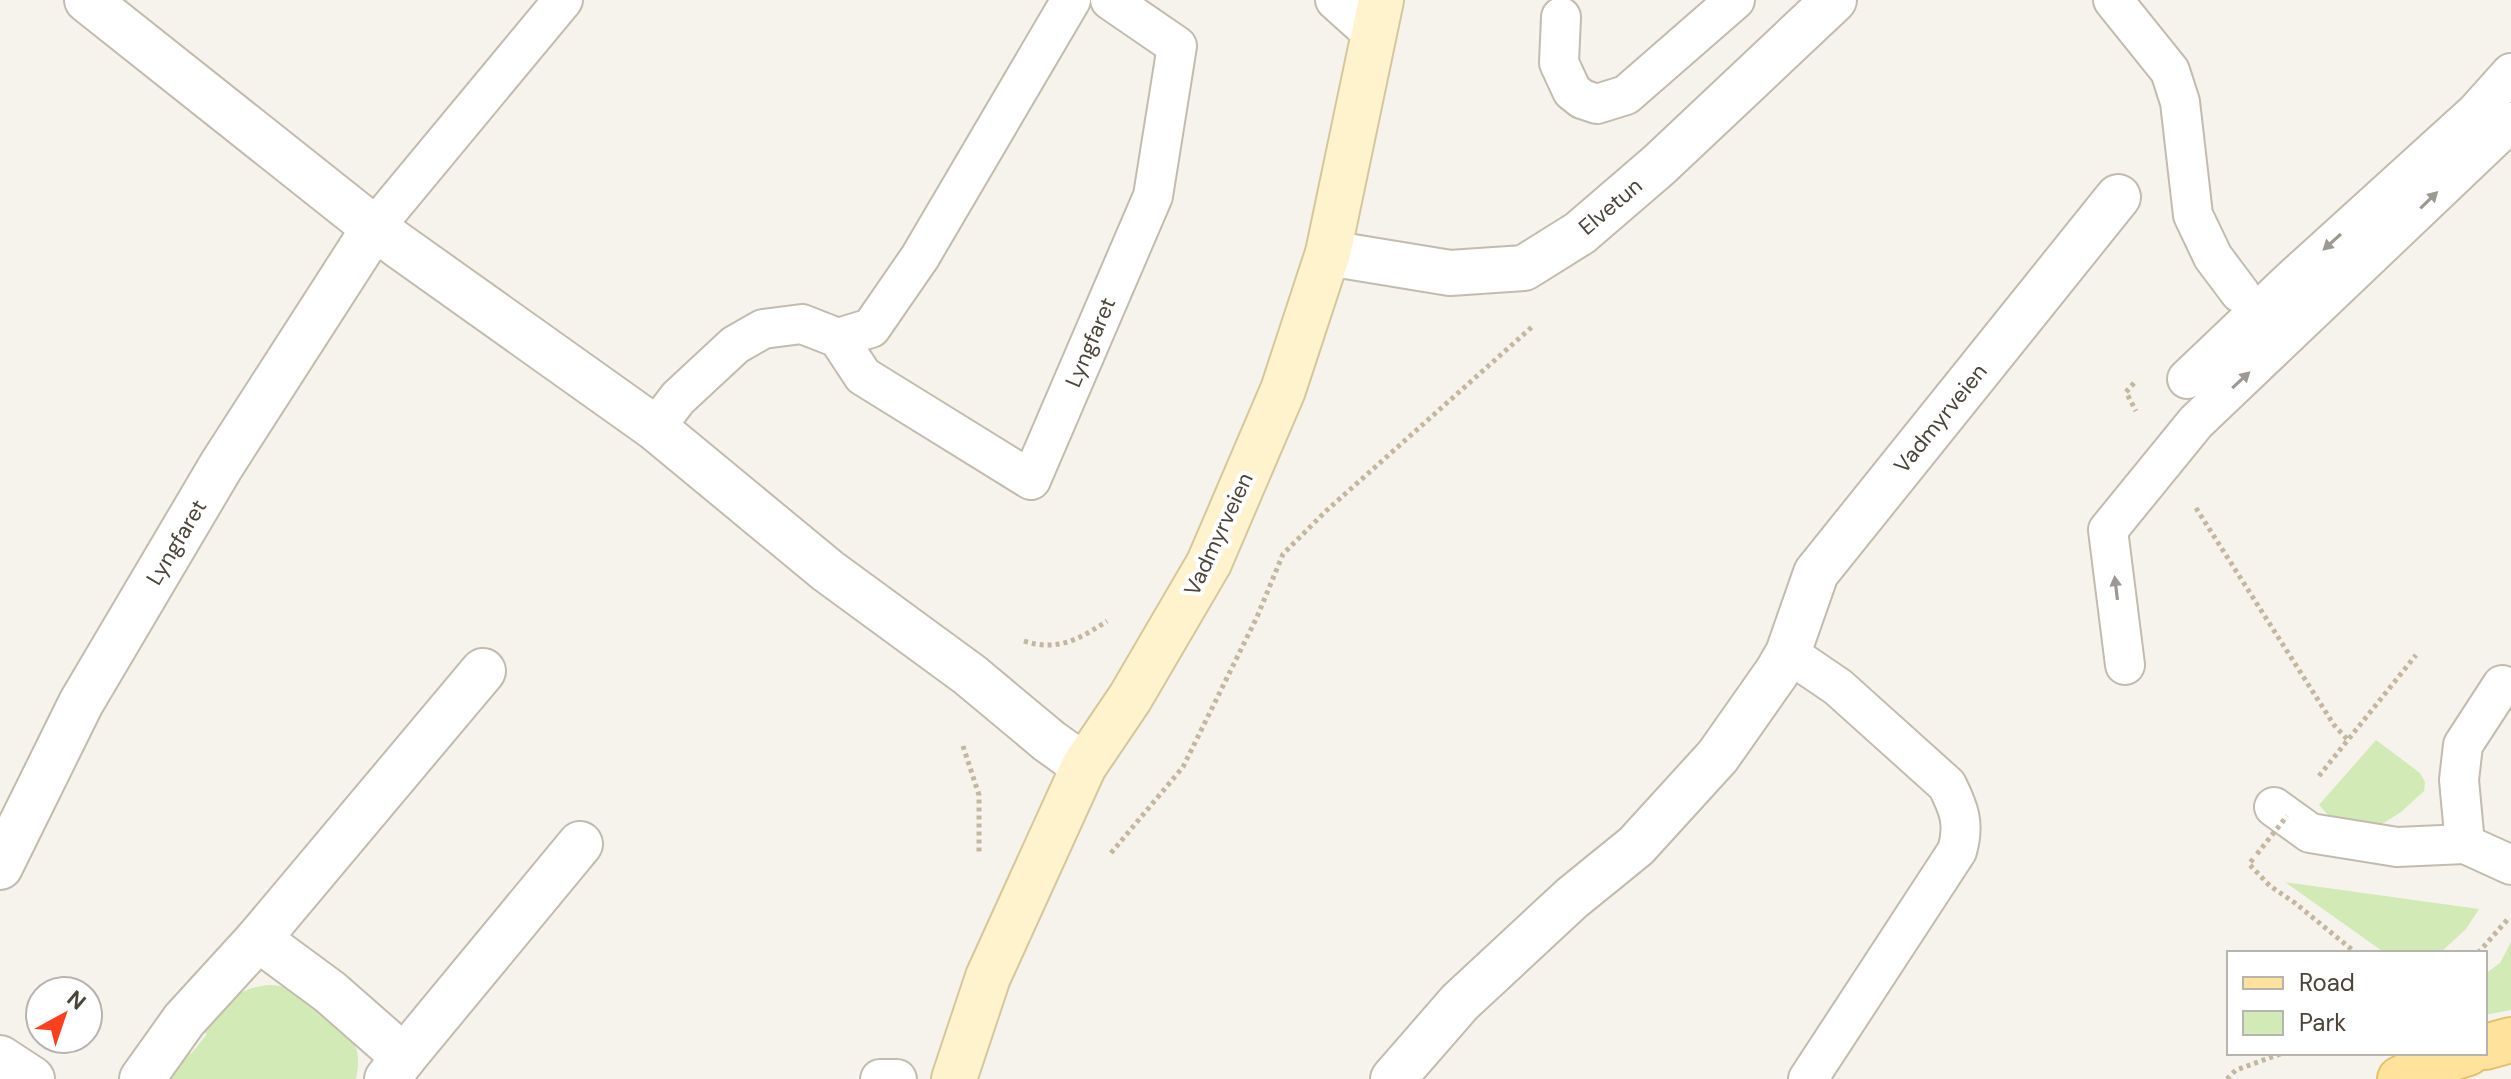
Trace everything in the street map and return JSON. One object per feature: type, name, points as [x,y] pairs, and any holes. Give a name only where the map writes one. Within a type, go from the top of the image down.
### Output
[{"type":"main road","name":"Vadmyrveien","points":[[954,1079],[988,977],[1084,766],[1130,698],[1209,563],[1283,390],[1328,253],[1377,17]]},
{"type":"main road","points":[[2487,1046],[2511,1040]]},
{"type":"main road","points":[[2400,1079],[2423,1067],[2462,1055]]},
{"type":"street","points":[[87,0],[374,228],[655,428],[828,571],[970,675],[1084,766]]},
{"type":"street","name":"Elvetun","points":[[1328,253],[1450,273],[1524,268],[1580,233],[1659,165],[1834,0]]},
{"type":"street","name":"Vadmyrveien","points":[[1393,1079],[1460,1002],[1572,898],[1636,846],[1718,756],[1788,653],[1816,573],[2118,197]]},
{"type":"street","name":"Lyngfaret","points":[[0,867],[81,703],[221,466],[374,228]]},
{"type":"street","points":[[142,1079],[184,1020],[258,939],[483,671]]},
{"type":"street","points":[[258,939],[330,992],[395,1068],[580,844]]},
{"type":"street","points":[[0,1058],[32,1079]]},
{"type":"lane","points":[[374,228],[563,0]]},
{"type":"lane","points":[[655,428],[689,387],[735,345],[763,329],[802,324],[838,338],[871,328],[920,257],[1071,0]]},
{"type":"lane","name":"Lyngfaret","points":[[838,338],[863,376],[1031,480],[1153,196],[1177,46],[1110,0]]},
{"type":"lane","points":[[1335,0],[1377,17]]},
{"type":"lane","points":[[1561,17],[1559,63],[1572,91],[1582,99],[1597,104],[1626,95],[1735,0]]},
{"type":"lane","points":[[2113,0],[2170,71],[2180,102],[2193,215],[2213,257],[2240,293]]},
{"type":"lane","points":[[2187,379],[2476,112],[2511,73]]},
{"type":"lane","points":[[2125,665],[2108,530],[2196,422],[2511,122]]},
{"type":"lane","points":[[1788,653],[1838,687],[1947,785],[1957,806],[1963,832],[1957,851],[1808,1079]]},
{"type":"lane","points":[[2465,844],[2459,780],[2463,745],[2502,685]]},
{"type":"lane","points":[[2280,812],[2310,833],[2397,847],[2465,844],[2511,865]]},
{"type":"lane","points":[[880,1079],[897,1079]]},
{"type":"path","points":[[2136,381],[2126,392],[2137,413]]},
{"type":"path","points":[[2193,503],[2334,725],[2348,740]]},
{"type":"path","points":[[1110,854],[1183,767],[1257,617],[1283,554]]},
{"type":"path","points":[[2318,778],[2416,655]]},
{"type":"path","points":[[970,675],[940,709],[959,732],[979,795],[979,851],[975,866]]},
{"type":"path","points":[[2257,854],[2280,812]]},
{"type":"path","points":[[2249,864],[2270,886],[2354,951]]},
{"type":"path","points":[[2480,951],[2511,916]]},
{"type":"path","points":[[2227,1079],[2236,1070],[2277,1055]]},
{"type":"green space","points":[[2376,740],[2420,773],[2425,782],[2424,791],[2382,824],[2349,822],[2330,817],[2319,805]]},
{"type":"green space","points":[[2285,882],[2479,909],[2466,929],[2442,951],[2382,951]]},
{"type":"green space","points":[[2511,942],[2511,1010],[2487,1015],[2487,973],[2500,963]]},
{"type":"green space","points":[[271,985],[289,987],[300,993],[352,1040],[358,1059],[356,1079],[166,1079],[186,1050],[191,1054],[207,1034],[202,1030],[224,1005],[248,989]]}]
